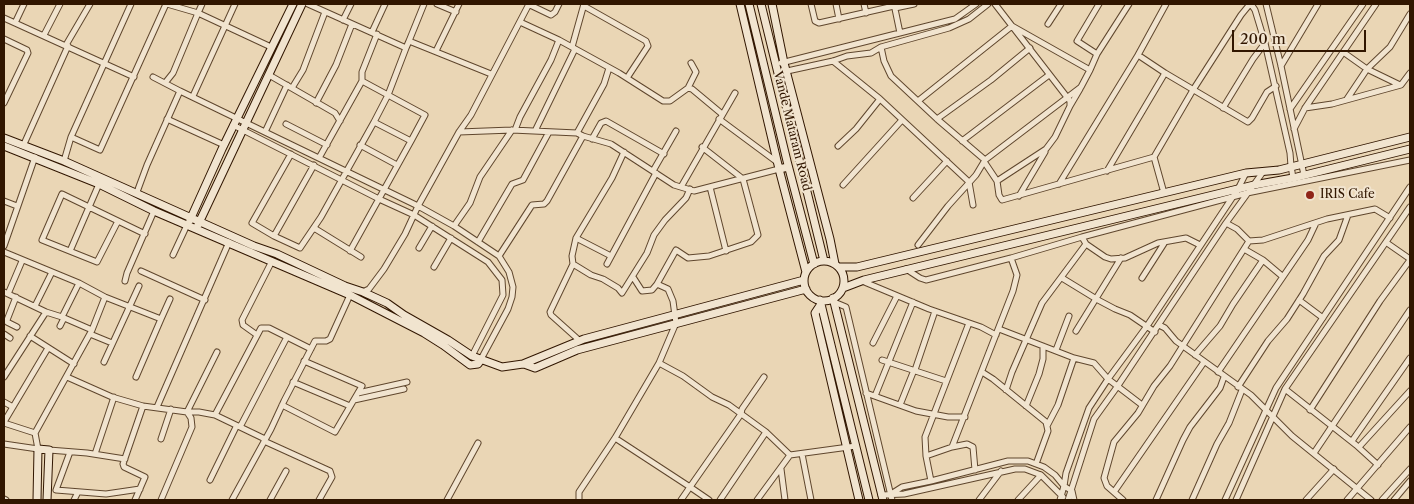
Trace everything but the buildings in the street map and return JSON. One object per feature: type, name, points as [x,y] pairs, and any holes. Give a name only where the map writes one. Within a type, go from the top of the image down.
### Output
[{"type":"street","points":[[15,23],[24,4]]},
{"type":"street","points":[[44,35],[60,4]]},
{"type":"street","points":[[24,144],[68,46],[90,4]]},
{"type":"street","points":[[64,161],[71,137],[131,4]]},
{"type":"street","points":[[71,137],[100,150],[167,4],[198,13],[271,47]]},
{"type":"street","points":[[165,82],[174,73],[202,4]]},
{"type":"street","points":[[194,96],[235,4]]},
{"type":"street","points":[[173,256],[224,145],[293,4]]},
{"type":"street","points":[[196,228],[302,4]]},
{"type":"street","points":[[308,4],[406,48]]},
{"type":"street","points":[[265,132],[290,86],[304,70],[324,4]]},
{"type":"street","points":[[343,20],[351,4]]},
{"type":"street","points":[[319,158],[362,81],[362,72],[385,4]]},
{"type":"street","points":[[291,154],[252,223],[300,248],[342,180],[388,95],[424,4]]},
{"type":"street","points":[[437,4],[456,12]]},
{"type":"street","points":[[436,51],[459,4]]},
{"type":"street","points":[[234,500],[315,341],[330,339],[350,296],[369,289],[384,269],[405,234],[418,206],[459,132],[471,115],[529,4],[551,15],[559,4]]},
{"type":"street","points":[[740,4],[778,166],[806,272],[804,280],[806,289],[809,294],[821,302],[834,300],[846,307],[892,500]]},
{"type":"street","name":"Vande Mataram Road","points":[[749,4],[788,167],[814,264]]},
{"type":"street","name":"Vande Mataram Road","points":[[761,4],[780,64],[778,73],[824,261]]},
{"type":"street","points":[[772,4],[780,64],[786,71],[837,266],[844,277],[843,288],[834,300]]},
{"type":"street","points":[[810,4],[817,23],[894,6],[914,4]]},
{"type":"street","points":[[836,4],[839,19]]},
{"type":"street","points":[[864,4],[866,12]]},
{"type":"street","points":[[966,4],[975,5]]},
{"type":"street","points":[[778,73],[833,61],[847,56],[871,53],[881,47],[949,28],[969,19],[988,4]]},
{"type":"street","points":[[994,4],[1070,101],[1070,106]]},
{"type":"street","points":[[1048,24],[1061,4]]},
{"type":"street","points":[[1097,54],[1077,41],[1099,4]]},
{"type":"street","points":[[1019,196],[1055,137],[1097,54],[1129,4]]},
{"type":"street","points":[[1059,184],[1138,55],[1166,4]]},
{"type":"street","points":[[881,47],[884,61],[891,76],[985,162],[996,181],[1001,199],[1019,196],[1154,157],[1193,90],[1241,15],[1251,4],[1255,10],[1276,86],[1294,178]]},
{"type":"street","points":[[1266,4],[1304,175]]},
{"type":"street","points":[[1281,66],[1318,4]]},
{"type":"street","points":[[1290,109],[1363,4]]},
{"type":"street","points":[[1294,129],[1305,108],[1376,4]]},
{"type":"street","points":[[535,131],[574,48],[584,5],[646,40],[648,46],[627,78]]},
{"type":"street","points":[[780,64],[955,19],[975,5]]},
{"type":"street","points":[[894,6],[900,33]]},
{"type":"street","points":[[1346,100],[1367,69],[1390,47],[1410,14]]},
{"type":"street","points":[[4,18],[134,77]]},
{"type":"street","points":[[520,22],[574,48],[664,101],[670,101],[688,88],[696,72],[692,63]]},
{"type":"street","points":[[316,103],[336,65],[352,24]]},
{"type":"street","points":[[918,101],[1012,26]]},
{"type":"street","points":[[1012,26],[1090,70]]},
{"type":"street","points":[[4,39],[27,50],[28,53],[4,103]]},
{"type":"street","points":[[454,226],[470,204],[480,177],[514,130],[551,60],[559,40]]},
{"type":"street","points":[[409,41],[491,74]]},
{"type":"street","points":[[1223,108],[1265,43]]},
{"type":"street","points":[[937,119],[991,80],[1030,48]]},
{"type":"street","points":[[1343,52],[1367,69],[1401,85]]},
{"type":"street","points":[[1138,55],[1245,121],[1250,121],[1267,92],[1276,86]]},
{"type":"street","points":[[833,61],[880,99],[969,182],[973,205]]},
{"type":"street","points":[[577,133],[604,84],[609,68]]},
{"type":"street","points":[[1107,171],[1165,73]]},
{"type":"street","points":[[1305,108],[1346,100],[1401,85],[1410,73]]},
{"type":"street","points":[[269,75],[335,113],[340,121]]},
{"type":"street","points":[[962,141],[1049,75]]},
{"type":"street","points":[[153,77],[237,118],[245,126],[291,154],[414,215],[488,262],[502,280],[503,294],[472,356]]},
{"type":"street","points":[[350,251],[425,115],[362,81]]},
{"type":"street","points":[[918,245],[985,162],[1081,87]]},
{"type":"street","points":[[688,88],[698,92],[720,116],[778,166]]},
{"type":"street","points":[[137,192],[180,90]]},
{"type":"street","points":[[680,187],[735,93]]},
{"type":"street","points":[[838,146],[856,129],[880,99]]},
{"type":"street","points":[[168,119],[224,145]]},
{"type":"street","points":[[843,184],[902,120]]},
{"type":"street","points":[[592,139],[601,123],[606,121],[664,154]]},
{"type":"street","points":[[374,122],[411,141]]},
{"type":"street","points":[[286,124],[326,145]]},
{"type":"street","points":[[4,146],[100,184],[154,211],[350,296],[424,332],[470,366],[478,364],[508,309],[512,297],[513,287],[509,272],[499,256],[454,226],[418,206],[265,132],[234,125]]},
{"type":"street","points":[[459,132],[514,130],[577,133],[611,144],[674,185],[694,190],[743,179],[778,166],[788,167]]},
{"type":"street","points":[[608,264],[676,131]]},
{"type":"street","points":[[478,242],[512,184],[523,180],[549,132]]},
{"type":"street","points":[[499,256],[532,205],[544,204],[547,201],[582,136]]},
{"type":"street","points":[[806,272],[814,264],[824,261],[837,266],[857,267],[1246,174],[1301,164],[1410,137]]},
{"type":"street","points":[[4,138],[24,144],[137,192],[345,286],[363,292],[386,303],[404,316],[448,340],[480,361],[502,368],[523,364],[580,341],[804,280]]},
{"type":"street","points":[[360,145],[397,165]]},
{"type":"street","points":[[633,277],[642,291],[652,290],[658,284],[676,250],[688,258],[709,256],[751,242],[758,234],[743,179],[702,147]]},
{"type":"street","points":[[996,181],[1046,149]]},
{"type":"street","points":[[843,288],[861,281],[906,269],[1410,149]]},
{"type":"street","points":[[580,341],[550,312],[574,264],[572,256],[576,238],[612,178],[624,152]]},
{"type":"street","points":[[4,246],[35,157]]},
{"type":"street","points":[[1154,157],[1164,194]]},
{"type":"street","points":[[913,198],[947,160]]},
{"type":"street","points":[[906,269],[926,280],[1248,194],[1410,160]]},
{"type":"street","points":[[274,236],[314,165]]},
{"type":"street","points":[[891,494],[904,494],[1002,471],[1025,469],[1041,475],[1061,498],[1068,500],[1094,419],[1263,172]]},
{"type":"street","points":[[1061,498],[1066,473],[1090,408],[1108,379],[1147,326],[1246,174]]},
{"type":"street","points":[[70,251],[100,184]]},
{"type":"street","points":[[710,187],[726,251]]},
{"type":"street","points":[[1225,500],[1276,388],[1410,187]]},
{"type":"street","points":[[574,264],[591,275],[603,279],[618,288],[622,293],[633,277],[654,236],[665,220],[686,198],[690,189]]},
{"type":"street","points":[[118,221],[97,262],[42,240],[62,194],[145,234]]},
{"type":"street","points":[[4,201],[17,206]]},
{"type":"street","points":[[1236,500],[1285,389],[1410,207]]},
{"type":"street","points":[[1226,224],[1237,229],[1249,241],[1263,240],[1348,214],[1375,210],[1390,218]]},
{"type":"street","points":[[125,281],[154,211]]},
{"type":"street","points":[[1192,500],[1229,422],[1240,388],[1268,341],[1288,319],[1324,256],[1339,240],[1348,214]]},
{"type":"street","points":[[1218,372],[1308,240],[1316,223]]},
{"type":"street","points":[[419,248],[432,226]]},
{"type":"street","points":[[314,228],[362,257]]},
{"type":"street","points":[[1082,237],[1086,244],[1105,257],[1121,258],[1158,243],[1186,238],[1200,245]]},
{"type":"street","points":[[434,267],[451,238]]},
{"type":"street","points":[[576,238],[611,256]]},
{"type":"street","points":[[1123,500],[1107,486],[1104,478],[1114,442],[1142,405],[1249,241]]},
{"type":"street","points":[[157,408],[229,242]]},
{"type":"street","points":[[1142,278],[1165,242]]},
{"type":"street","points":[[1310,410],[1380,301],[1410,259],[1387,242]]},
{"type":"street","points":[[1006,390],[1042,303],[1086,244]]},
{"type":"street","points":[[1244,249],[1263,260],[1282,276]]},
{"type":"street","points":[[4,252],[79,283],[105,297],[161,319]]},
{"type":"street","points":[[952,447],[1013,291],[1017,275],[1011,258]]},
{"type":"street","points":[[1076,331],[1121,258]]},
{"type":"street","points":[[1195,354],[1220,326],[1263,260]]},
{"type":"street","points":[[22,261],[6,293],[46,312],[63,317],[112,343]]},
{"type":"street","points":[[258,335],[243,325],[242,320],[272,261]]},
{"type":"street","points":[[141,270],[205,300]]},
{"type":"street","points":[[35,306],[52,272]]},
{"type":"street","points":[[1062,278],[1115,309],[1130,315],[1155,332]]},
{"type":"street","points":[[861,281],[996,335]]},
{"type":"street","points":[[60,326],[79,283]]},
{"type":"street","points":[[579,500],[579,492],[615,438],[660,363],[676,323],[673,301],[668,289],[658,284]]},
{"type":"street","points":[[104,362],[139,286]]},
{"type":"street","points":[[523,364],[535,368],[577,350],[806,289]]},
{"type":"street","points":[[873,343],[897,296]]},
{"type":"street","points":[[37,500],[38,449],[35,433],[91,332],[105,297]]},
{"type":"street","points":[[16,298],[6,320],[17,327]]},
{"type":"street","points":[[136,377],[170,299]]},
{"type":"street","points":[[834,300],[882,498],[902,487],[1008,461],[1028,461],[1055,475],[1064,486],[1072,491],[1074,500]]},
{"type":"street","points":[[1299,300],[1323,318]]},
{"type":"street","points":[[821,302],[869,500]]},
{"type":"street","points":[[821,302],[814,313],[859,500]]},
{"type":"street","points":[[875,396],[890,363],[913,302]]},
{"type":"street","points":[[1314,453],[1410,310]]},
{"type":"street","points":[[900,405],[915,370],[935,311]]},
{"type":"street","points":[[4,377],[30,336],[42,322],[46,312]]},
{"type":"street","points":[[1056,350],[1069,316]]},
{"type":"street","points":[[931,481],[926,456],[926,437],[969,323]]},
{"type":"street","points":[[1159,324],[1182,345],[1266,408],[1272,417],[1292,436],[1371,500]]},
{"type":"street","points":[[215,415],[263,327],[311,349]]},
{"type":"street","points":[[998,329],[1074,358],[1094,363],[1117,387],[1142,405]]},
{"type":"street","points":[[4,334],[10,338]]},
{"type":"street","points":[[30,336],[74,364]]},
{"type":"street","points":[[210,480],[286,337]]},
{"type":"street","points":[[1026,406],[1039,374],[1043,359],[1043,346]]},
{"type":"street","points":[[35,433],[4,422],[48,348]]},
{"type":"street","points":[[187,412],[217,352]]},
{"type":"street","points":[[1047,426],[1058,405],[1074,358]]},
{"type":"street","points":[[1352,441],[1410,358]]},
{"type":"street","points":[[882,360],[946,382]]},
{"type":"street","points":[[282,406],[335,432],[362,386],[304,361]]},
{"type":"street","points":[[1114,492],[1204,362]]},
{"type":"street","points":[[660,363],[741,414],[766,432],[790,455]]},
{"type":"street","points":[[982,372],[994,379],[1046,422],[1048,431],[1036,464]]},
{"type":"street","points":[[67,377],[114,398],[143,406],[215,415],[332,474],[319,500]]},
{"type":"street","points":[[681,500],[741,414],[764,377]]},
{"type":"street","points":[[1156,500],[1182,440],[1220,388],[1224,377]]},
{"type":"street","points":[[293,382],[350,406]]},
{"type":"street","points":[[358,393],[407,382]]},
{"type":"street","points":[[354,400],[404,388]]},
{"type":"street","points":[[1285,389],[1352,441],[1378,465]]},
{"type":"street","points":[[1359,447],[1410,391]]},
{"type":"street","points":[[866,393],[916,411],[948,417],[965,417]]},
{"type":"street","points":[[95,454],[114,398]]},
{"type":"street","points":[[4,402],[12,407]]},
{"type":"street","points":[[135,500],[145,477],[124,467],[143,406]]},
{"type":"street","points":[[161,439],[171,410]]},
{"type":"street","points":[[161,500],[192,427],[191,418],[187,412]]},
{"type":"street","points":[[1347,500],[1410,427]]},
{"type":"street","points":[[720,500],[766,432]]},
{"type":"street","points":[[615,438],[709,500]]},
{"type":"street","points":[[447,500],[478,443]]},
{"type":"street","points":[[4,444],[125,459]]},
{"type":"street","points":[[926,456],[967,444],[973,447],[975,470]]},
{"type":"street","points":[[757,500],[790,455],[847,449],[856,446]]},
{"type":"street","points":[[48,500],[49,450]]},
{"type":"street","points":[[70,452],[56,490],[106,494],[140,489]]},
{"type":"street","points":[[802,454],[811,500]]},
{"type":"street","points":[[780,468],[785,500]]},
{"type":"street","points":[[1306,500],[1334,469]]},
{"type":"street","points":[[1382,500],[1410,470]]},
{"type":"street","points":[[270,500],[286,471]]},
{"type":"street","points":[[979,500],[1002,471]]},
{"type":"street","points":[[1018,500],[1041,475]]},
{"type":"street","points":[[1394,500],[1410,481]]},
{"type":"street","points":[[48,500],[60,491]]},
{"type":"street","points":[[74,500],[78,492]]},
{"type":"street","points":[[103,500],[106,494]]},
{"type":"place","name":"IRIS Cafe","points":[[1310,195]]}]
